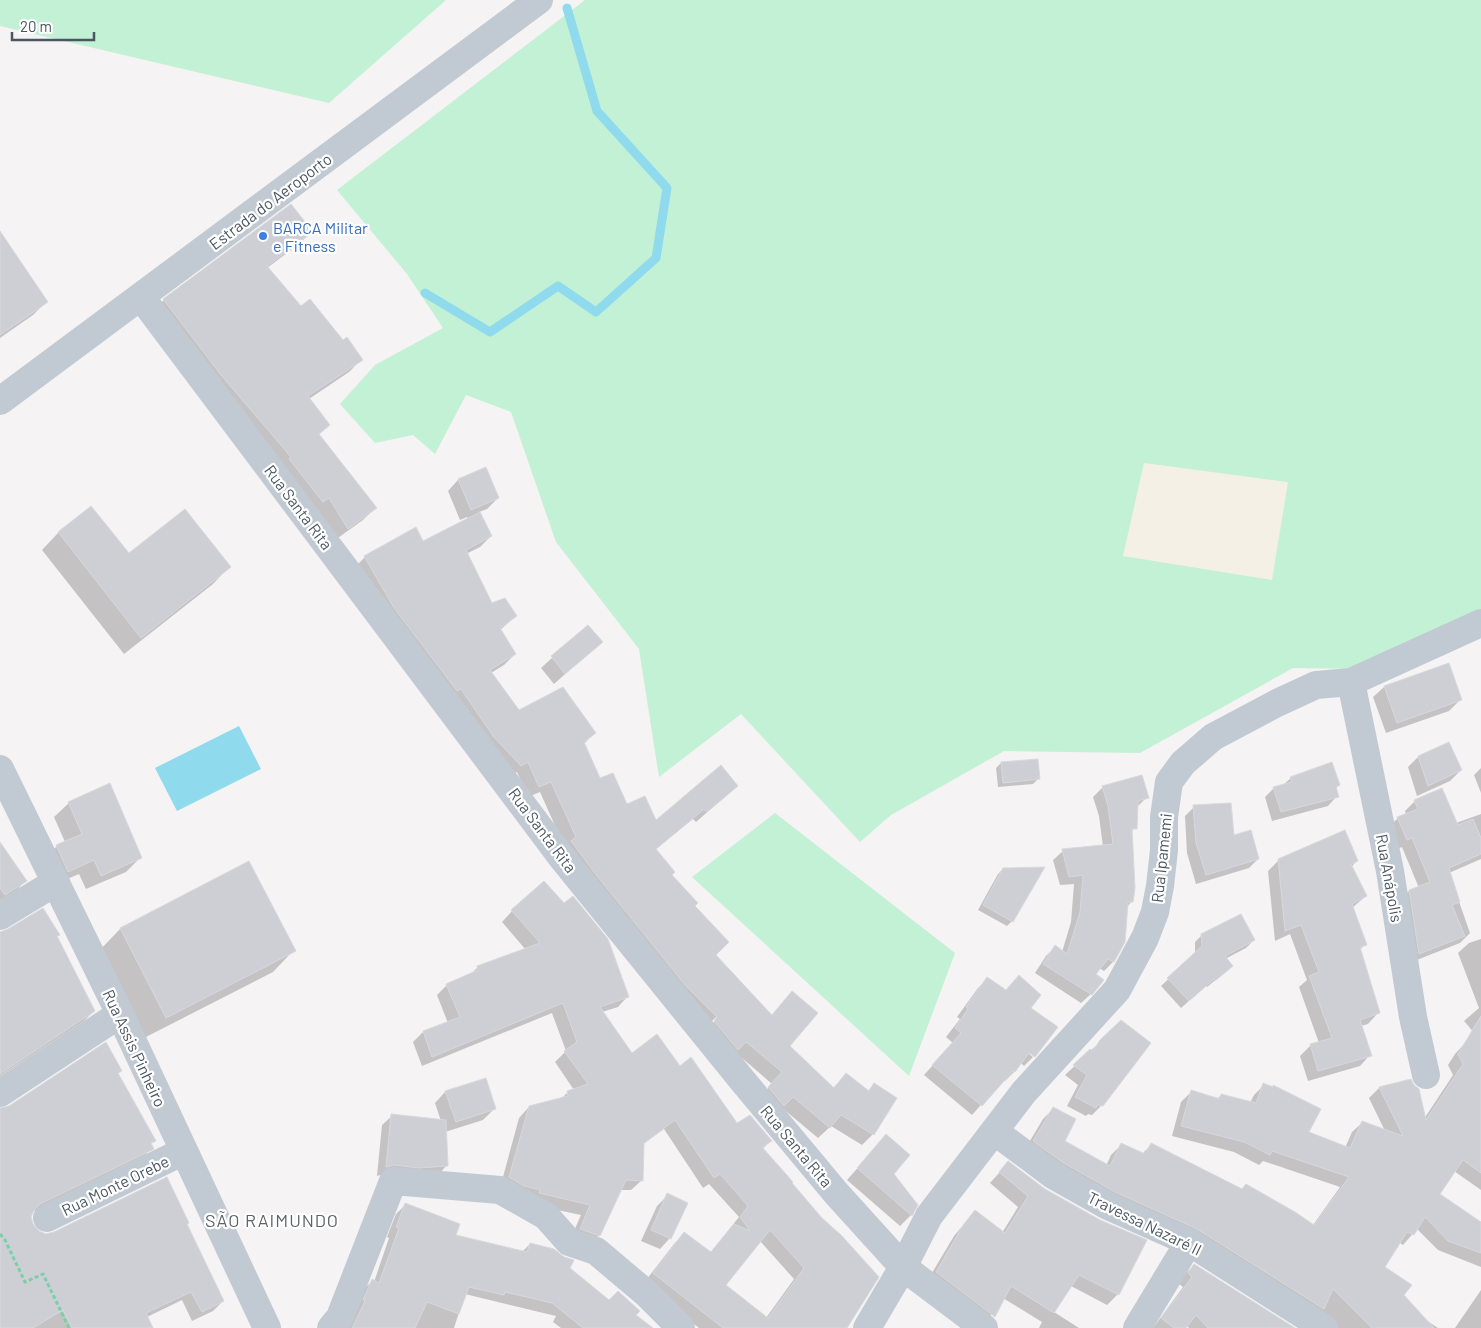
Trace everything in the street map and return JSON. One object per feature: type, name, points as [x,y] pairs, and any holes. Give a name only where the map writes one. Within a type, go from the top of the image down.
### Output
[{"type":"street","name":"Estrada do Aeroporto","points":[[0,401],[540,0]]},
{"type":"street","name":"Rua Santa Rita","points":[[141,297],[563,859],[829,1186],[903,1267],[984,1328]]},
{"type":"street","name":"Rua Ipamemi","points":[[867,1328],[903,1267],[929,1216],[1024,1092],[1117,990],[1145,938],[1155,912],[1164,850],[1164,817],[1169,782],[1184,763],[1213,737],[1316,685],[1351,682],[1481,623]]},
{"type":"street","name":"Rua Anápolis","points":[[1351,682],[1390,871],[1413,1017],[1426,1075]]},
{"type":"street","name":"Rua Assis Pinheiro","points":[[0,769],[120,1014],[184,1151],[261,1326]]},
{"type":"street","points":[[0,916],[56,882]]},
{"type":"street","points":[[0,1093],[120,1014]]},
{"type":"street","name":"Travessa Nazaré II","points":[[994,1131],[1053,1175],[1108,1206],[1189,1242],[1324,1328]]},
{"type":"street","name":"Rua Monte Orebe","points":[[47,1218],[184,1151]]},
{"type":"street","points":[[330,1328],[340,1317],[393,1181],[500,1190],[546,1216],[569,1242],[596,1251],[647,1294],[680,1328]]},
{"type":"street","points":[[1137,1328],[1189,1242]]},
{"type":"path","points":[[0,1234],[25,1282],[43,1274],[69,1328]]},
{"type":"green space","points":[[0,0],[446,0],[329,103],[0,26]]},
{"type":"green space","points":[[585,0],[1481,0],[1481,611],[1365,669],[1293,668],[1140,753],[1004,751],[891,815],[860,842],[741,714],[659,777],[639,649],[556,542],[511,412],[466,395],[435,454],[413,435],[375,443],[340,404],[375,365],[443,328],[407,274],[337,190]]},
{"type":"green space","points":[[775,813],[955,953],[909,1076],[692,877]]},
{"type":"sand","points":[[1144,463],[1288,482],[1272,580],[1123,556]]},
{"type":"water","points":[[239,726],[261,769],[177,811],[155,768]]},
{"type":"building","points":[[291,204],[313,232],[267,266],[301,306],[310,299],[343,340],[347,337],[363,360],[308,396],[330,425],[319,434],[377,508],[348,529],[329,498],[323,502],[289,459],[291,457],[221,375],[163,299]]},
{"type":"building","points":[[0,231],[48,302],[0,335]]},
{"type":"building","points":[[486,467],[499,498],[471,510],[458,479]]},
{"type":"building","points":[[91,506],[129,553],[185,509],[231,567],[141,638],[58,532]]},
{"type":"building","points":[[480,512],[492,536],[466,550],[492,603],[505,598],[517,616],[500,628],[516,654],[490,670],[519,710],[563,687],[596,733],[584,742],[600,778],[613,773],[627,804],[645,796],[656,820],[721,765],[738,786],[707,812],[704,809],[656,849],[675,872],[672,875],[698,903],[695,906],[729,942],[716,955],[772,1015],[792,991],[818,1013],[790,1046],[834,1088],[846,1073],[869,1091],[874,1083],[897,1098],[874,1135],[841,1115],[830,1128],[793,1097],[784,1106],[768,1087],[782,1072],[746,1042],[738,1050],[714,1021],[717,1017],[685,985],[571,841],[576,837],[551,782],[539,787],[528,762],[521,766],[493,736],[461,689],[457,691],[394,608],[364,556],[416,527],[423,541]]},
{"type":"building","points":[[588,625],[603,642],[565,674],[551,656]]},
{"type":"building","points":[[1449,663],[1462,700],[1397,723],[1384,686]]},
{"type":"building","points":[[1449,742],[1462,770],[1428,786],[1418,756]]},
{"type":"building","points":[[1038,759],[1040,779],[1003,783],[1001,762]]},
{"type":"building","points":[[1332,762],[1340,785],[1336,787],[1339,797],[1281,812],[1273,787],[1292,782],[1290,777]]},
{"type":"building","points":[[1142,775],[1149,798],[1138,801],[1137,829],[1132,829],[1135,888],[1133,902],[1128,902],[1125,942],[1114,962],[1108,959],[1096,974],[1104,980],[1092,995],[1043,964],[1055,945],[1067,954],[1080,912],[1083,875],[1069,877],[1062,849],[1113,844],[1108,806],[1102,786]]},
{"type":"building","points":[[110,783],[142,858],[101,876],[94,860],[68,872],[56,845],[82,834],[68,802]]},
{"type":"building","points":[[1442,788],[1458,825],[1473,819],[1481,838],[1481,854],[1449,868],[1460,902],[1452,905],[1465,936],[1419,954],[1409,890],[1430,882],[1412,838],[1407,840],[1397,817],[1418,809],[1414,800]]},
{"type":"building","points":[[1231,803],[1234,835],[1251,830],[1259,859],[1206,875],[1196,843],[1193,805]]},
{"type":"building","points":[[1345,830],[1358,861],[1351,864],[1367,896],[1352,904],[1367,945],[1360,947],[1380,1013],[1360,1020],[1372,1056],[1318,1071],[1310,1044],[1332,1038],[1309,976],[1319,972],[1301,925],[1285,931],[1278,859]]},
{"type":"building","points":[[0,842],[27,881],[5,895],[0,888]]},
{"type":"building","points":[[249,861],[296,951],[166,1018],[120,928]]},
{"type":"building","points":[[1045,867],[1013,922],[983,905],[1003,868]]},
{"type":"building","points":[[544,881],[564,903],[573,896],[608,939],[629,997],[600,1007],[632,1053],[657,1034],[680,1066],[691,1057],[737,1123],[750,1115],[772,1141],[762,1147],[822,1218],[842,1236],[879,1277],[847,1328],[723,1328],[653,1273],[684,1232],[711,1252],[734,1224],[750,1231],[740,1217],[748,1206],[720,1174],[714,1178],[675,1120],[644,1143],[643,1181],[626,1180],[600,1236],[580,1229],[590,1205],[539,1193],[540,1190],[524,1186],[509,1177],[529,1106],[568,1096],[567,1091],[588,1084],[564,1051],[577,1042],[563,1003],[432,1057],[423,1031],[460,1017],[446,984],[478,970],[477,966],[540,943],[511,910]],"holes":[[[770,1230],[804,1268],[768,1318],[726,1285]]]},
{"type":"building","points":[[43,908],[60,935],[57,936],[95,1011],[0,1074],[0,932]]},
{"type":"building","points":[[1241,914],[1255,940],[1225,956],[1233,966],[1215,981],[1214,979],[1189,1001],[1167,978],[1202,946],[1201,934]]},
{"type":"building","points":[[1019,975],[1041,995],[1031,1008],[1058,1027],[1035,1057],[1029,1053],[1015,1072],[1013,1071],[982,1106],[932,1065],[961,1033],[955,1028],[968,1009],[966,1007],[987,977],[1006,990]]},
{"type":"building","points":[[1481,1016],[1481,1173],[1463,1160],[1440,1194],[1481,1222],[1481,1253],[1448,1241],[1425,1217],[1414,1235],[1407,1232],[1385,1267],[1412,1285],[1404,1295],[1434,1328],[1372,1328],[1333,1289],[1324,1309],[1197,1229],[1115,1192],[1062,1162],[1033,1141],[1053,1107],[1076,1119],[1065,1141],[1110,1166],[1121,1143],[1145,1154],[1151,1143],[1242,1189],[1246,1184],[1314,1225],[1349,1177],[1272,1151],[1270,1155],[1244,1142],[1181,1126],[1191,1090],[1220,1099],[1221,1094],[1256,1103],[1263,1083],[1273,1087],[1273,1085],[1321,1109],[1309,1132],[1350,1148],[1362,1121],[1403,1136],[1379,1087],[1411,1079],[1419,1089],[1426,1120],[1463,1064],[1458,1054]]},
{"type":"building","points":[[1121,1020],[1151,1043],[1103,1106],[1097,1105],[1096,1108],[1075,1097],[1087,1075],[1073,1065],[1090,1049],[1093,1051],[1100,1040]]},
{"type":"building","points":[[106,1042],[122,1071],[118,1073],[156,1141],[151,1143],[154,1149],[40,1204],[34,1210],[31,1217],[33,1224],[39,1231],[46,1234],[54,1232],[167,1177],[224,1301],[202,1312],[191,1292],[146,1313],[153,1328],[72,1328],[63,1310],[33,1328],[0,1328],[0,1108],[9,1106]]},
{"type":"building","points":[[486,1078],[496,1109],[456,1122],[445,1091]]},
{"type":"building","points":[[391,1114],[446,1120],[448,1166],[419,1168],[394,1165],[386,1167]]},
{"type":"building","points":[[886,1134],[910,1155],[894,1174],[918,1205],[912,1216],[857,1168]]},
{"type":"building","points":[[1008,1161],[1045,1189],[1100,1220],[1147,1240],[1119,1295],[1079,1275],[1054,1313],[1011,1286],[995,1317],[936,1272],[964,1224],[975,1210],[1005,1233],[1028,1196],[999,1172]]},
{"type":"building","points":[[667,1193],[688,1203],[671,1239],[651,1230]]},
{"type":"building","points":[[405,1203],[460,1224],[456,1235],[527,1252],[530,1243],[554,1249],[564,1257],[574,1260],[570,1268],[609,1300],[618,1291],[640,1311],[636,1315],[653,1328],[583,1328],[552,1303],[505,1292],[504,1295],[469,1287],[459,1314],[427,1302],[415,1328],[352,1328],[365,1301],[363,1300],[372,1279],[379,1283],[399,1228],[396,1227]]},
{"type":"building","points":[[1194,1264],[1295,1328],[1208,1328],[1196,1315],[1186,1328],[1174,1328],[1161,1318],[1192,1277],[1188,1273]]},
{"type":"waterway","points":[[425,293],[490,332],[558,286],[596,312],[656,258],[667,188],[597,111],[567,8]]},
{"type":"place","name":"BARCA Militar e Fitness","points":[[263,236]]},
{"type":"district","name":"SÃO RAIMUNDO","points":[[272,1220]]}]
